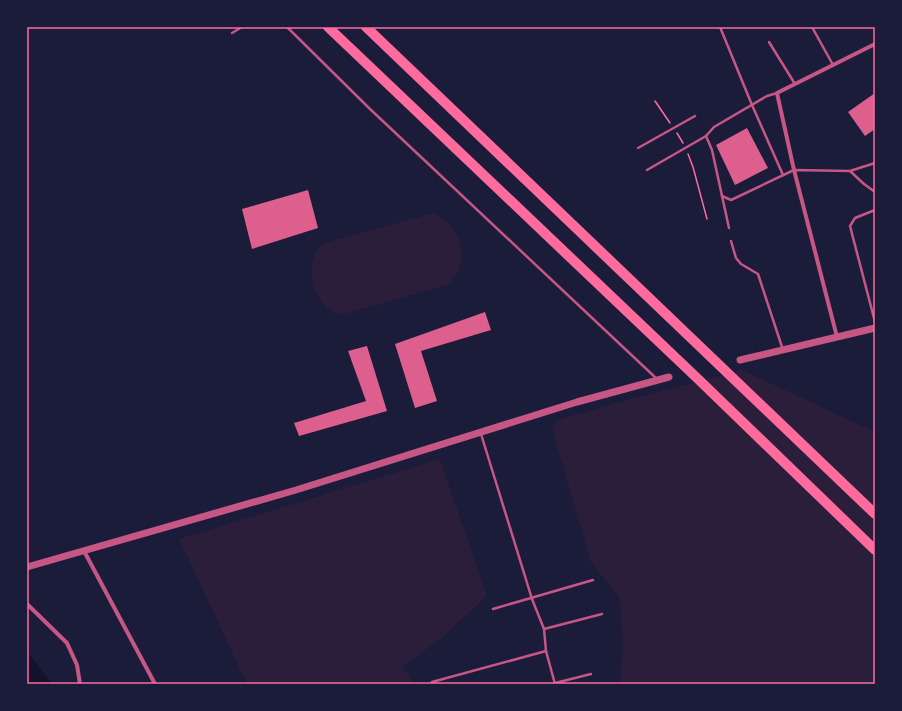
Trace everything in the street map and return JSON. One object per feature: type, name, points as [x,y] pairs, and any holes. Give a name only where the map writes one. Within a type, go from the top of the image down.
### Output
[{"type":"highway","points":[[328,27],[697,378],[875,550]]},
{"type":"highway","points":[[366,27],[875,514]]},
{"type":"street","points":[[837,338],[794,170],[777,93],[875,44]]},
{"type":"street","points":[[740,360],[875,328]]},
{"type":"street","points":[[27,567],[296,490],[480,431],[577,402],[669,377]]},
{"type":"street","points":[[84,551],[155,684]]},
{"type":"street","points":[[27,604],[67,643],[77,665],[80,684]]},
{"type":"lane","points":[[232,33],[242,27]]},
{"type":"lane","points":[[287,27],[370,109],[658,380]]},
{"type":"lane","points":[[720,27],[783,176]]},
{"type":"lane","points":[[812,27],[833,65]]},
{"type":"lane","points":[[769,42],[795,84]]},
{"type":"lane","points":[[647,170],[706,136],[714,127],[767,96],[777,93]]},
{"type":"lane","points":[[638,148],[695,116]]},
{"type":"lane","points":[[706,136],[712,150],[728,228]]},
{"type":"lane","points":[[722,196],[731,200],[794,170],[850,171],[875,163]]},
{"type":"lane","points":[[850,171],[875,192]]},
{"type":"lane","points":[[875,210],[855,218],[850,226],[875,322]]},
{"type":"lane","points":[[731,241],[736,258],[741,264],[758,274],[783,350]]},
{"type":"lane","points":[[480,431],[532,599],[544,629],[546,651],[555,684],[591,674]]},
{"type":"lane","points":[[493,609],[532,599],[593,580]]},
{"type":"lane","points":[[544,629],[602,614]]},
{"type":"lane","points":[[432,682],[546,651]]},
{"type":"path","points":[[655,101],[686,148],[693,167],[707,219]]},
{"type":"shaded area","points":[[434,213],[441,217],[453,229],[460,244],[462,253],[459,270],[447,285],[340,315],[322,302],[312,282],[311,274],[313,259],[324,243]]},
{"type":"shaded area","points":[[742,370],[875,432],[875,684],[620,684],[623,641],[619,597],[591,562],[552,429],[556,421],[612,404]]},
{"type":"shaded area","points":[[440,459],[487,596],[438,641],[403,666],[413,684],[247,684],[179,539]]},
{"type":"shaded area","points":[[27,651],[52,684],[27,684]]},
{"type":"building","points":[[875,93],[875,129],[865,136],[848,112]]},
{"type":"building","points":[[747,128],[768,168],[735,185],[716,145]]},
{"type":"building","points":[[308,190],[318,228],[252,249],[242,209]]},
{"type":"building","points":[[485,312],[491,330],[421,351],[437,401],[415,408],[395,344]]},
{"type":"building","points":[[367,346],[387,411],[299,436],[294,423],[366,401],[348,351]]}]
